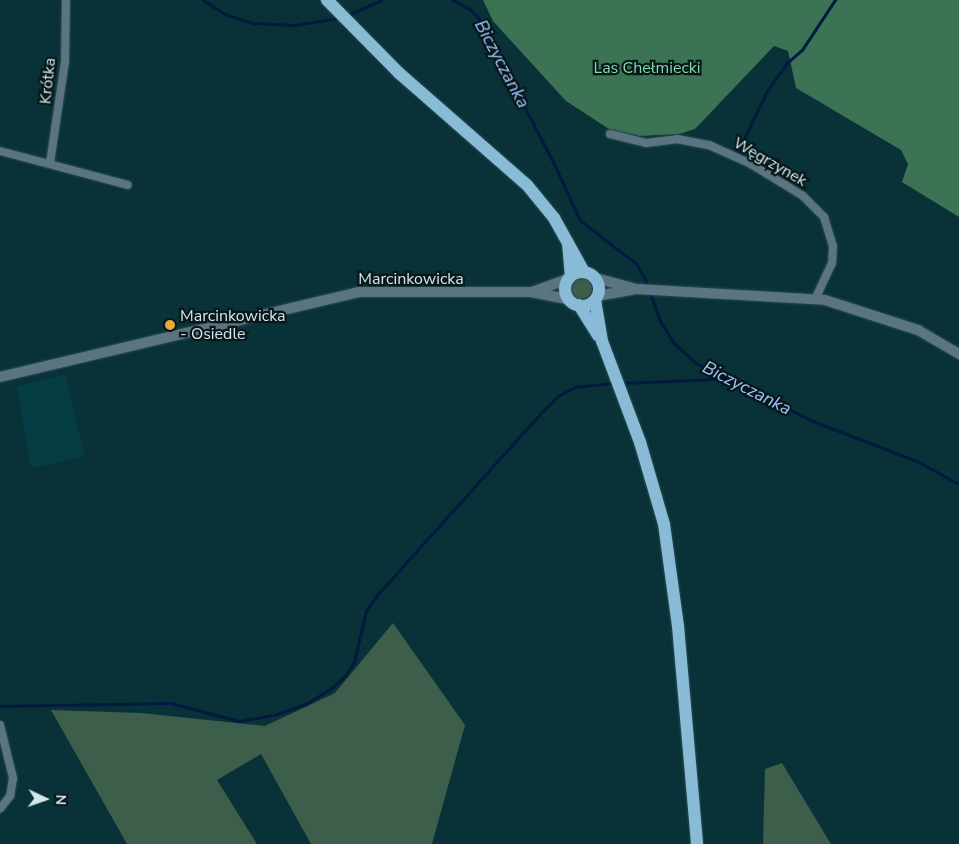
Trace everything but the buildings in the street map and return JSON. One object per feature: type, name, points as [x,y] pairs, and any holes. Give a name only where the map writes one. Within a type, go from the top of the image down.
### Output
[{"type":"main road","points":[[327,0],[399,74],[527,185],[554,218],[584,272],[596,278],[596,298],[602,341],[627,405],[664,524],[678,626],[697,844]]},
{"type":"main road","points":[[568,243],[570,277],[565,291],[602,341]]},
{"type":"main road","points":[[570,277],[584,272]]},
{"type":"main road","points":[[574,302],[596,298]]},
{"type":"street","name":"Krótka","points":[[50,164],[65,62],[66,0]]},
{"type":"street","name":"Węgrzynek","points":[[610,134],[646,143],[677,139],[697,142],[733,155],[790,187],[824,217],[832,235],[833,254],[815,299]]},
{"type":"street","points":[[0,151],[128,185]]},
{"type":"street","name":"Marcinkowicka","points":[[531,292],[570,277]]},
{"type":"street","points":[[596,278],[636,289],[815,299],[895,320],[918,330],[959,354]]},
{"type":"street","points":[[596,298],[636,289]]},
{"type":"street","name":"Marcinkowicka","points":[[0,377],[176,333],[360,292],[531,292],[574,302]]},
{"type":"street","points":[[0,725],[13,778],[10,796],[0,809]]},
{"type":"shaded area","points":[[65,375],[85,456],[31,468],[17,386]]},
{"type":"green space","name":"Las Chełmiecki","points":[[483,0],[959,0],[959,217],[902,182],[908,164],[901,150],[796,88],[788,51],[774,46],[695,129],[679,134],[640,136],[609,129],[566,101],[493,21]]},
{"type":"green space","points":[[581,277],[589,280],[592,288],[589,296],[581,299],[573,296],[570,288],[573,280]]},
{"type":"green space","points":[[393,623],[465,725],[432,844],[311,844],[261,754],[217,780],[257,844],[127,844],[51,710],[141,713],[265,726],[335,693]]},
{"type":"green space","points":[[782,763],[831,844],[763,844],[765,769]]},
{"type":"waterway","name":"Biczyczanka","points":[[203,0],[225,14],[253,23],[295,25],[338,18]]},
{"type":"waterway","name":"Biczyczanka","points":[[348,15],[381,0]]},
{"type":"waterway","name":"Biczyczanka","points":[[453,0],[470,9],[479,18],[555,165],[580,220],[637,264],[649,287]]},
{"type":"waterway","points":[[738,151],[767,91],[787,63],[802,50],[835,0]]},
{"type":"waterway","name":"Biczyczanka","points":[[650,292],[661,322],[675,344],[696,363],[813,421],[919,462],[959,484]]},
{"type":"waterway","points":[[622,383],[716,379],[730,382]]},
{"type":"waterway","points":[[0,706],[171,703],[239,721],[277,714],[306,704],[332,688],[345,676],[354,662],[366,611],[378,594],[543,411],[558,396],[575,387],[614,383]]},
{"type":"place","name":"Marcinkowicka - Osiedle","points":[[170,325]]}]
